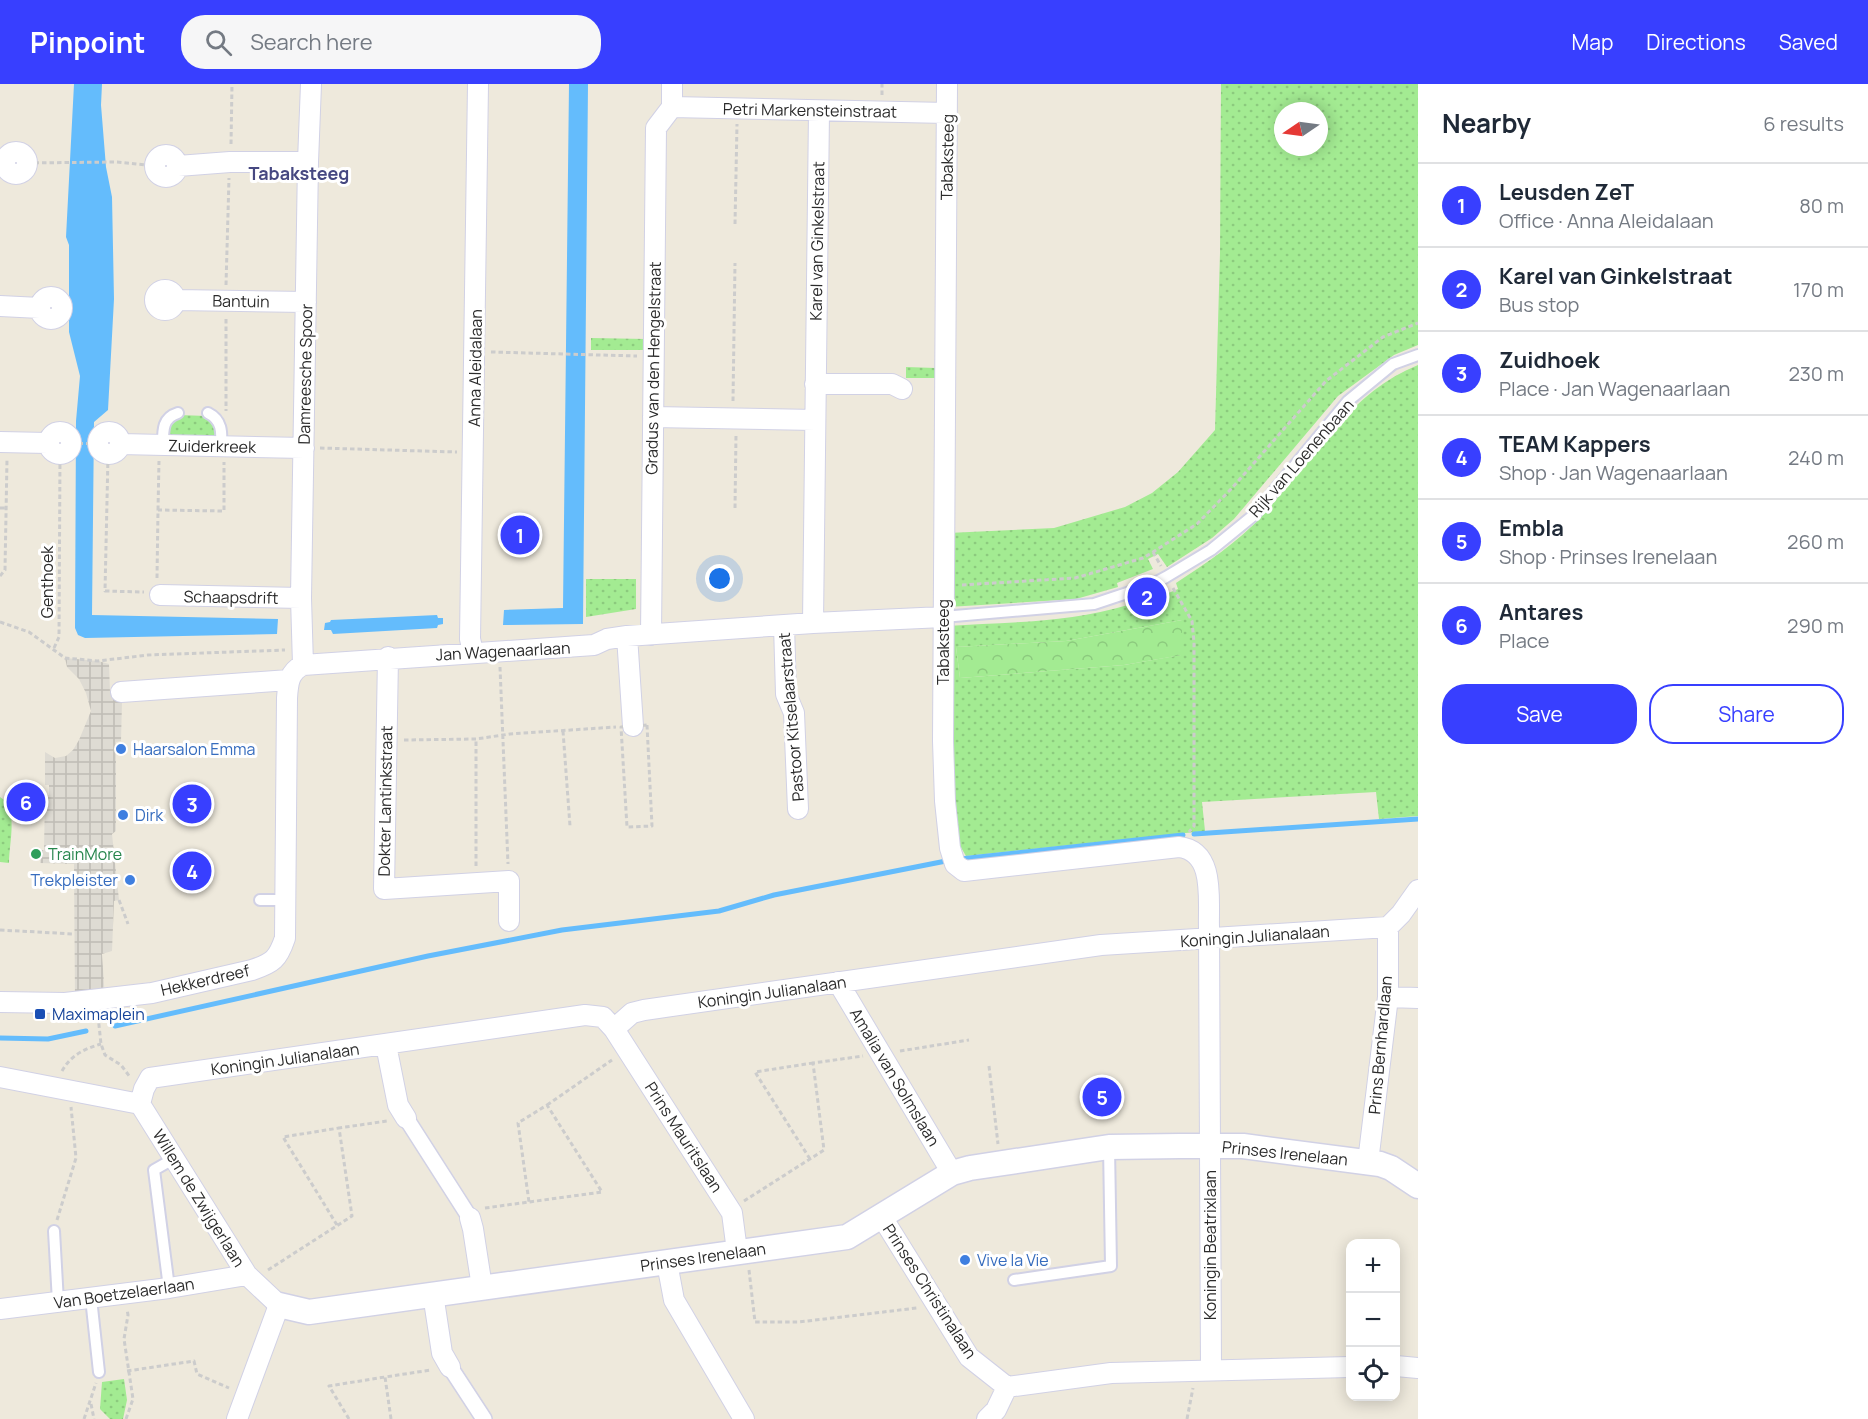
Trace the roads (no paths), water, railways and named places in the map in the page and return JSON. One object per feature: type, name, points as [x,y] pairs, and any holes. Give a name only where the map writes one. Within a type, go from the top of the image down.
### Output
[{"type":"street","name":"Damreesche Spoor","points":[[303,664],[301,598],[311,84]]},
{"type":"street","name":"Anna Aleidalaan","points":[[473,652],[470,639],[476,352],[478,84]]},
{"type":"street","points":[[672,84],[672,106]]},
{"type":"street","name":"Tabaksteeg","points":[[947,84],[943,617],[945,801],[953,860],[957,867],[968,871],[1176,847],[1190,849],[1199,856],[1206,872],[1209,939]]},
{"type":"street","name":"Petri Markensteinstraat","points":[[672,106],[947,113]]},
{"type":"street","name":"Gradus van den Hengelstraat","points":[[651,634],[656,128],[672,106]]},
{"type":"street","name":"Karel van Ginkelstraat","points":[[813,623],[819,111]]},
{"type":"street","points":[[2,164],[9,154],[15,152],[22,154],[27,163]]},
{"type":"street","points":[[155,166],[158,173],[165,177],[175,173],[178,166],[230,162],[308,162]]},
{"type":"street","name":"Bantuin","points":[[176,300],[306,302]]},
{"type":"street","points":[[0,306],[40,308]]},
{"type":"street","points":[[815,384],[892,384],[902,389]]},
{"type":"street","points":[[653,417],[815,420]]},
{"type":"street","points":[[4,442],[60,447]]},
{"type":"street","name":"Zuiderkreek","points":[[109,447],[161,445],[304,448]]},
{"type":"street","name":"Schaapsdrift","points":[[159,594],[301,598]]},
{"type":"street","name":"Jan Wagenaarlaan","points":[[303,664],[594,645],[608,639],[651,634],[943,617]]},
{"type":"street","name":"Pastoor Kitselaarstraat","points":[[784,625],[786,694],[794,713],[798,809]]},
{"type":"street","points":[[627,636],[627,727]]},
{"type":"street","name":"Dokter Lantinkstraat","points":[[388,657],[384,889],[509,881],[509,921]]},
{"type":"street","points":[[286,900],[289,680],[296,669],[303,664]]},
{"type":"street","points":[[121,692],[289,680]]},
{"type":"street","points":[[1388,927],[1401,914],[1418,890]]},
{"type":"street","name":"Hekkerdreef","points":[[0,1002],[65,1003],[95,999],[134,988],[152,993],[267,965],[279,955],[285,938],[286,900]]},
{"type":"street","name":"Koningin Julianalaan","points":[[142,1096],[150,1078],[585,1015],[603,1017],[614,1029],[632,1013],[644,1010],[1101,945],[1388,927]]},
{"type":"street","name":"Prins Bernhardlaan","points":[[1368,1162],[1388,997],[1388,927]]},
{"type":"street","name":"Koningin Beatrixlaan","points":[[1203,1371],[1210,1146],[1209,939]]},
{"type":"street","name":"Amalia van Solmslaan","points":[[838,982],[952,1173]]},
{"type":"street","points":[[1388,997],[1418,998]]},
{"type":"street","name":"Prins Mauritslaan","points":[[614,1029],[730,1210],[742,1251]]},
{"type":"street","points":[[386,1045],[398,1105],[468,1214],[473,1229],[482,1287]]},
{"type":"street","points":[[0,1077],[61,1089],[142,1096]]},
{"type":"street","name":"Willem de Zwijgerlaan","points":[[142,1096],[175,1158],[249,1278],[279,1305]]},
{"type":"street","name":"Prinses Irenelaan","points":[[279,1305],[309,1312],[847,1237],[952,1173],[1000,1163],[1109,1147],[1243,1146],[1368,1162],[1391,1168],[1418,1186]]},
{"type":"street","name":"Prinses Christinalaan","points":[[882,1217],[969,1357],[1007,1387]]},
{"type":"street","points":[[667,1263],[674,1300],[744,1419]]},
{"type":"street","name":"Van Boetzelaerlaan","points":[[0,1309],[249,1278]]},
{"type":"street","points":[[433,1294],[442,1353],[484,1419]]},
{"type":"street","points":[[237,1419],[279,1305]]},
{"type":"street","points":[[1400,1366],[1418,1368]]},
{"type":"street","points":[[987,1419],[996,1410],[1007,1387],[1111,1373],[1346,1367]]},
{"type":"lane","name":"Rijk van Loenenbaan","points":[[943,617],[1094,604],[1151,585],[1166,577],[1211,550],[1254,515],[1348,401],[1393,364],[1418,355]]},
{"type":"lane","points":[[161,445],[166,420],[178,413]]},
{"type":"lane","points":[[208,413],[219,422],[224,446]]},
{"type":"lane","points":[[260,900],[286,900]]},
{"type":"lane","points":[[1014,1280],[1111,1266],[1109,1147]]},
{"type":"lane","points":[[169,1288],[154,1170],[175,1158]]},
{"type":"lane","points":[[54,1231],[58,1302]]},
{"type":"lane","points":[[91,1298],[99,1372]]},
{"type":"water","points":[[74,84],[102,84],[101,105],[106,167],[112,197],[114,299],[108,410],[94,422],[92,615],[278,619],[277,634],[85,638],[78,635],[75,628],[76,421],[80,376],[69,332],[69,245],[66,237]]},
{"type":"water","points":[[569,84],[588,84],[583,624],[503,625],[504,610],[563,608]]},
{"type":"water","points":[[437,615],[438,618],[443,618],[443,624],[438,625],[437,628],[333,634],[331,630],[324,630],[325,623],[331,620]]},
{"type":"waterway","points":[[1194,834],[1418,819]]},
{"type":"waterway","points":[[960,859],[1183,835]]},
{"type":"waterway","points":[[115,1026],[428,956],[562,930],[719,911],[774,895],[946,861]]},
{"type":"waterway","points":[[0,1038],[48,1039],[86,1031]]},
{"type":"place","name":"Leusden ZeT","points":[[520,535]]},
{"type":"place","name":"Karel van Ginkelstraat","points":[[1147,597]]},
{"type":"place","name":"Haarsalon Emma","points":[[121,749]]},
{"type":"place","name":"Antares","points":[[26,802]]},
{"type":"place","name":"Zuidhoek","points":[[192,804]]},
{"type":"place","name":"Dirk","points":[[123,815]]},
{"type":"place","name":"TrainMore","points":[[36,854]]},
{"type":"place","name":"TEAM Kappers","points":[[192,871]]},
{"type":"place","name":"Trekpleister","points":[[130,880]]},
{"type":"place","name":"Maximaplein","points":[[40,1014]]},
{"type":"place","name":"Embla","points":[[1102,1097]]},
{"type":"place","name":"Vive la Vie","points":[[965,1260]]},
{"type":"district","name":"Tabaksteeg","points":[[299,173]]}]
